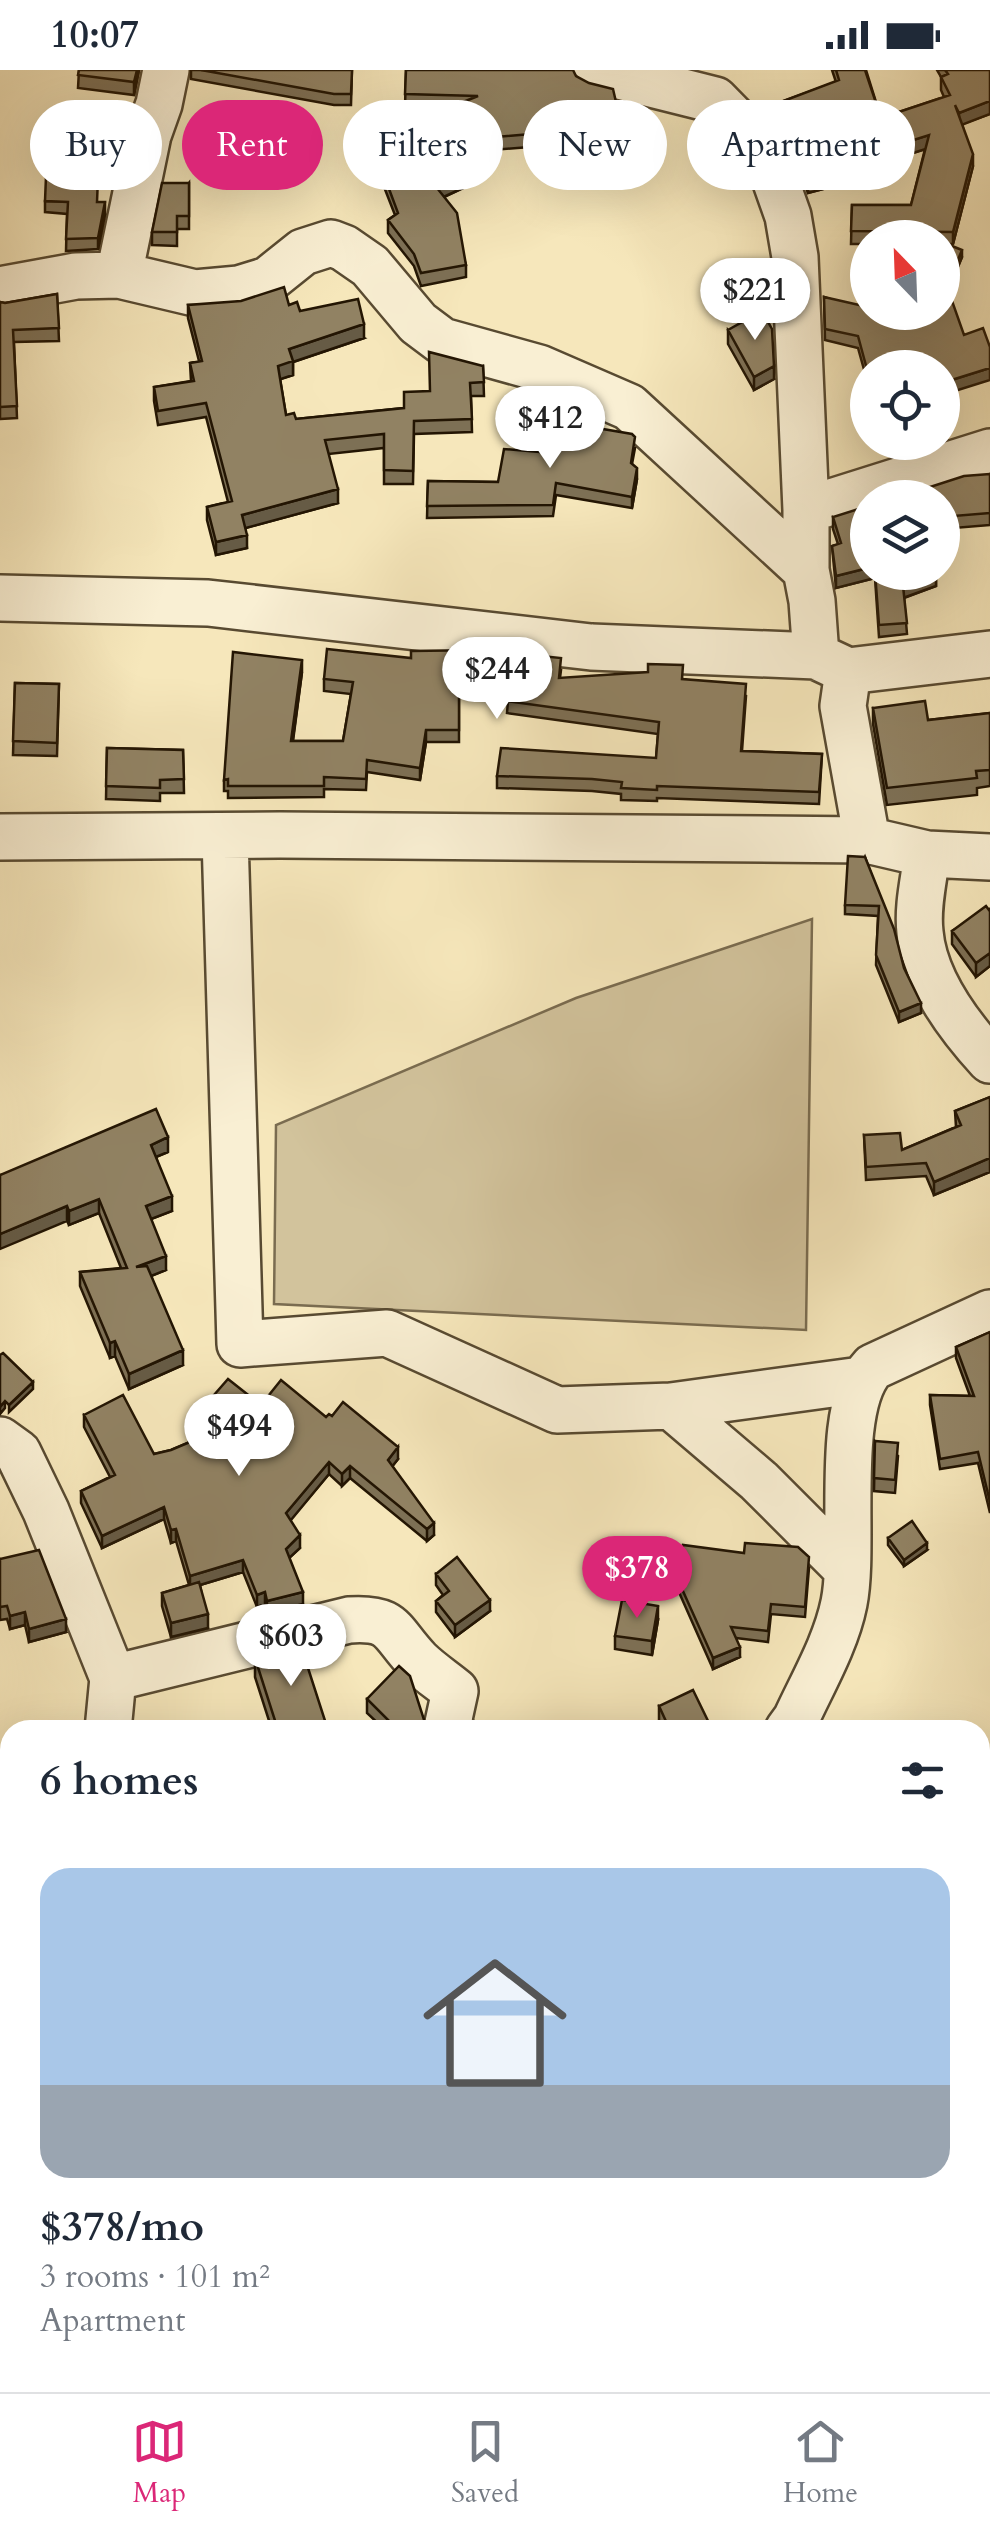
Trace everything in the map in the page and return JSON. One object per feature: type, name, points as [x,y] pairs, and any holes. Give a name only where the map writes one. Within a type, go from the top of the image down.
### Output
[{"type":"street","points":[[119,275],[166,70]]},
{"type":"street","points":[[596,70],[715,100],[765,151],[788,216],[796,257],[806,570],[842,706],[867,840]]},
{"type":"street","points":[[0,290],[76,276],[119,275],[195,293],[239,289],[268,280],[304,252],[331,244],[344,248],[370,266],[418,324],[442,341],[539,368],[629,408],[806,570]]},
{"type":"street","points":[[806,510],[990,452]]},
{"type":"street","points":[[0,598],[191,602],[591,647],[832,664],[990,654]]},
{"type":"street","points":[[0,837],[867,840],[927,854],[990,857]]},
{"type":"street","points":[[225,837],[240,1344],[386,1333],[556,1410],[671,1406],[860,1380]]},
{"type":"street","points":[[927,854],[919,928],[924,963],[966,1034],[990,1060]]},
{"type":"street","points":[[795,1720],[844,1603],[852,1411],[860,1380],[872,1367],[990,1313]]},
{"type":"street","points":[[671,1406],[759,1482],[847,1569]]},
{"type":"street","points":[[0,1440],[18,1453],[46,1511],[113,1678],[109,1720]]},
{"type":"street","points":[[113,1678],[349,1620],[374,1618],[390,1627],[418,1662],[455,1691],[449,1720]]},
{"type":"shaded area","points":[[812,919],[806,1330],[274,1304],[276,1125],[576,998]]},
{"type":"building","points":[[79,70],[137,70],[134,82],[78,75]]},
{"type":"building","points":[[201,70],[352,70],[351,94],[334,94]]},
{"type":"building","points":[[406,70],[573,70],[589,83],[613,89],[616,100],[523,100],[523,135],[503,136],[503,100],[405,94]]},
{"type":"building","points":[[836,70],[865,70],[875,100],[786,100],[839,80]]},
{"type":"building","points":[[945,70],[990,70],[990,101],[959,113],[955,105],[973,154],[956,220],[851,220],[852,205],[911,205],[929,135],[915,139],[915,107],[950,95],[941,77],[948,74]]},
{"type":"building","points":[[162,183],[182,183],[182,190],[189,190],[189,216],[177,216],[177,232],[152,232]]},
{"type":"building","points":[[45,190],[98,190],[97,202],[105,202],[98,238],[66,239],[68,202],[45,201]]},
{"type":"building","points":[[389,190],[439,190],[457,213],[466,265],[421,273],[414,254],[388,220],[398,213]]},
{"type":"building","points":[[284,287],[289,305],[297,302],[300,311],[358,299],[364,324],[289,349],[293,361],[278,366],[286,415],[294,413],[296,419],[404,408],[404,392],[430,391],[429,352],[483,366],[484,382],[470,383],[472,419],[414,421],[413,471],[384,470],[384,434],[325,440],[338,489],[242,515],[247,535],[216,542],[207,507],[232,501],[206,403],[158,411],[154,387],[194,381],[190,363],[202,361],[188,305],[241,301]]},
{"type":"building","points":[[57,294],[59,328],[13,330],[17,406],[0,407],[0,302]]},
{"type":"building","points":[[824,297],[850,303],[850,330],[960,330],[960,324],[964,335],[983,328],[990,347],[990,368],[960,377],[960,350],[862,350],[858,336],[825,329]]},
{"type":"building","points":[[762,311],[772,329],[774,366],[754,377],[728,330]]},
{"type":"building","points":[[556,421],[635,437],[631,463],[637,468],[632,497],[556,483],[553,505],[427,506],[428,481],[498,482],[504,449],[550,453]]},
{"type":"building","points":[[990,474],[990,513],[960,516],[960,480],[952,480]]},
{"type":"building","points":[[850,512],[850,572],[836,576],[832,546],[841,543],[833,517]]},
{"type":"building","points":[[876,590],[903,590],[907,623],[879,625]]},
{"type":"building","points":[[327,649],[411,658],[411,651],[485,650],[561,658],[559,678],[648,672],[648,664],[683,665],[682,679],[746,684],[741,751],[822,754],[819,792],[657,786],[657,790],[621,788],[622,782],[592,779],[497,776],[501,748],[656,758],[659,722],[507,701],[510,678],[459,679],[459,730],[426,730],[420,768],[367,760],[366,779],[324,777],[324,786],[228,786],[228,779],[224,780],[233,652],[302,660],[291,741],[343,741],[353,682],[324,679]]},
{"type":"building","points":[[15,683],[59,684],[57,743],[13,741]]},
{"type":"building","points":[[925,701],[928,720],[990,713],[990,770],[976,771],[977,778],[887,788],[873,708]]},
{"type":"building","points":[[107,748],[183,750],[184,779],[160,780],[160,788],[106,786]]},
{"type":"building","points":[[848,856],[865,857],[894,929],[904,968],[921,1003],[899,1012],[876,955],[879,906],[845,905]]},
{"type":"building","points":[[986,906],[990,909],[990,953],[976,963],[952,931]]},
{"type":"building","points":[[990,1097],[990,1158],[934,1182],[926,1163],[866,1167],[864,1135],[900,1133],[902,1150],[961,1125],[955,1111]]},
{"type":"building","points":[[156,1109],[168,1137],[151,1145],[172,1196],[146,1206],[166,1256],[136,1267],[147,1266],[183,1350],[129,1374],[115,1341],[110,1343],[80,1272],[127,1268],[99,1199],[69,1211],[67,1206],[0,1234],[0,1175]]},
{"type":"building","points":[[990,1332],[990,1502],[978,1452],[940,1459],[930,1395],[974,1396],[956,1347]]},
{"type":"building","points":[[3,1353],[33,1382],[9,1405],[5,1401],[0,1407],[0,1355]]},
{"type":"building","points":[[228,1379],[261,1405],[281,1380],[326,1417],[332,1416],[343,1402],[398,1447],[388,1460],[434,1523],[427,1529],[350,1466],[342,1474],[329,1462],[286,1513],[300,1535],[286,1549],[303,1592],[267,1601],[265,1592],[257,1595],[243,1560],[190,1576],[176,1529],[171,1530],[164,1507],[102,1536],[81,1491],[115,1475],[84,1415],[123,1395],[154,1454],[171,1450],[233,1424],[207,1403]]},
{"type":"building","points":[[875,1441],[898,1443],[895,1480],[874,1478]]},
{"type":"building","points":[[912,1521],[927,1543],[904,1560],[888,1538]]},
{"type":"building","points":[[745,1543],[798,1547],[809,1557],[805,1607],[771,1604],[768,1631],[731,1627],[740,1647],[713,1658],[678,1580],[683,1545],[744,1553]]},
{"type":"building","points":[[39,1550],[66,1619],[29,1629],[25,1612],[10,1616],[7,1606],[0,1607],[0,1559]]},
{"type":"building","points":[[457,1557],[490,1600],[455,1625],[436,1601],[449,1591],[436,1574]]},
{"type":"building","points":[[199,1582],[208,1614],[171,1623],[162,1593]]},
{"type":"building","points":[[622,1600],[658,1606],[652,1641],[615,1636]]},
{"type":"building","points":[[299,1640],[325,1720],[275,1720],[255,1658],[277,1650],[276,1646]]},
{"type":"building","points":[[399,1666],[410,1676],[424,1720],[388,1720],[367,1699]]},
{"type":"building","points":[[693,1690],[708,1720],[665,1720],[659,1706]]}]
